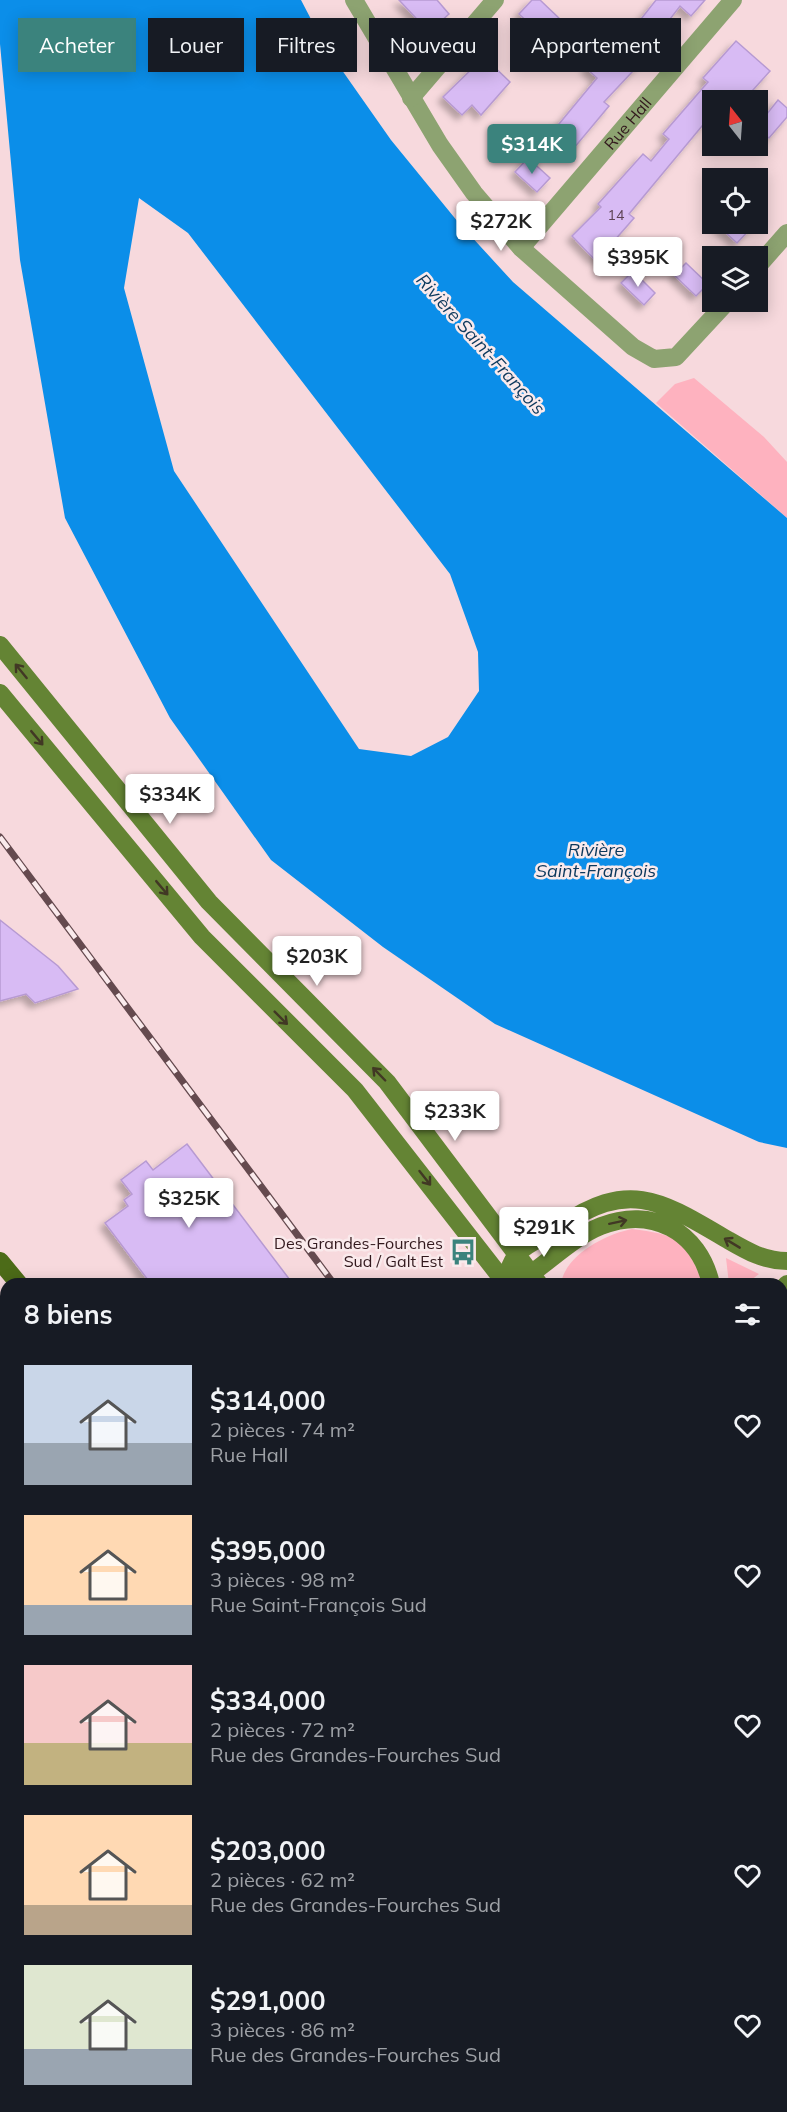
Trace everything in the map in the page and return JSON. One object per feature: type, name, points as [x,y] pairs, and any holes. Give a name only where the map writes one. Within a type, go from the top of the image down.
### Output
[{"type":"main road","points":[[0,645],[209,902],[387,1082],[535,1278],[582,1236],[600,1226],[617,1221],[649,1219],[678,1230],[690,1241],[701,1256],[709,1278]]},
{"type":"main road","points":[[0,693],[202,937],[355,1090],[501,1278]]},
{"type":"main road","points":[[507,1278],[518,1253],[595,1205],[618,1199],[639,1199],[672,1207],[761,1257],[787,1261]]},
{"type":"main road","points":[[0,1261],[14,1278]]},
{"type":"street","points":[[354,0],[440,145],[474,193],[520,248],[633,347],[654,359],[676,357],[717,312]]},
{"type":"street","points":[[411,98],[495,0]]},
{"type":"street","name":"Rue Hall","points":[[520,248],[733,0]]},
{"type":"street","points":[[768,255],[787,233]]},
{"type":"shaded area","points":[[694,378],[764,437],[787,462],[787,518],[656,403],[675,384]]},
{"type":"shaded area","points":[[632,1229],[671,1237],[686,1249],[701,1278],[563,1278],[578,1255],[599,1241]]},
{"type":"shaded area","points":[[726,1258],[759,1274],[754,1278],[728,1278]]},
{"type":"water","name":"Rivière Saint-François","points":[[0,0],[301,0],[310,18],[256,18],[256,72],[343,72],[391,140],[458,222],[513,282],[787,518],[787,1148],[759,1142],[495,1024],[383,947],[271,860],[170,718],[65,518],[20,260],[0,44]],"holes":[[[139,198],[188,233],[450,574],[478,652],[479,691],[448,737],[411,756],[359,749],[174,471],[124,288]]]},
{"type":"building","points":[[399,0],[437,0],[449,14],[445,18],[416,18]]},
{"type":"building","points":[[532,0],[540,0],[559,18],[523,18],[519,14]]},
{"type":"building","points":[[656,0],[705,0],[691,16],[680,6],[671,18],[642,18]]},
{"type":"building","points":[[736,41],[770,71],[753,90],[702,90],[702,126],[629,214],[634,218],[614,241],[619,245],[602,262],[597,257],[594,259],[572,236],[601,207],[598,204],[643,154],[651,161],[669,139],[663,134],[708,82],[703,78]]},
{"type":"building","points":[[498,70],[510,82],[481,115],[472,105],[462,115],[443,97],[469,72]]},
{"type":"building","points":[[590,72],[632,72],[604,102],[609,106],[574,148],[554,130],[597,78]]},
{"type":"building","points":[[778,100],[787,108],[787,117],[769,138],[768,137],[768,112]]},
{"type":"building","points":[[528,158],[550,178],[537,192],[515,172]]},
{"type":"building","points":[[727,234],[746,234],[737,243]]},
{"type":"building","points":[[686,263],[702,278],[702,290],[696,296],[674,275]]},
{"type":"building","points":[[633,271],[655,293],[644,305],[621,283]]},
{"type":"building","points":[[0,920],[58,966],[78,989],[35,1003],[26,994],[0,1001]]},
{"type":"building","points":[[187,1144],[288,1278],[146,1278],[105,1223],[128,1206],[124,1200],[132,1194],[121,1180],[146,1161],[153,1170]]},
{"type":"railway","points":[[0,837],[330,1278]]},
{"type":"place","name":"Des Grandes-Fourches Sud / Galt Est","points":[[463,1252]]}]
